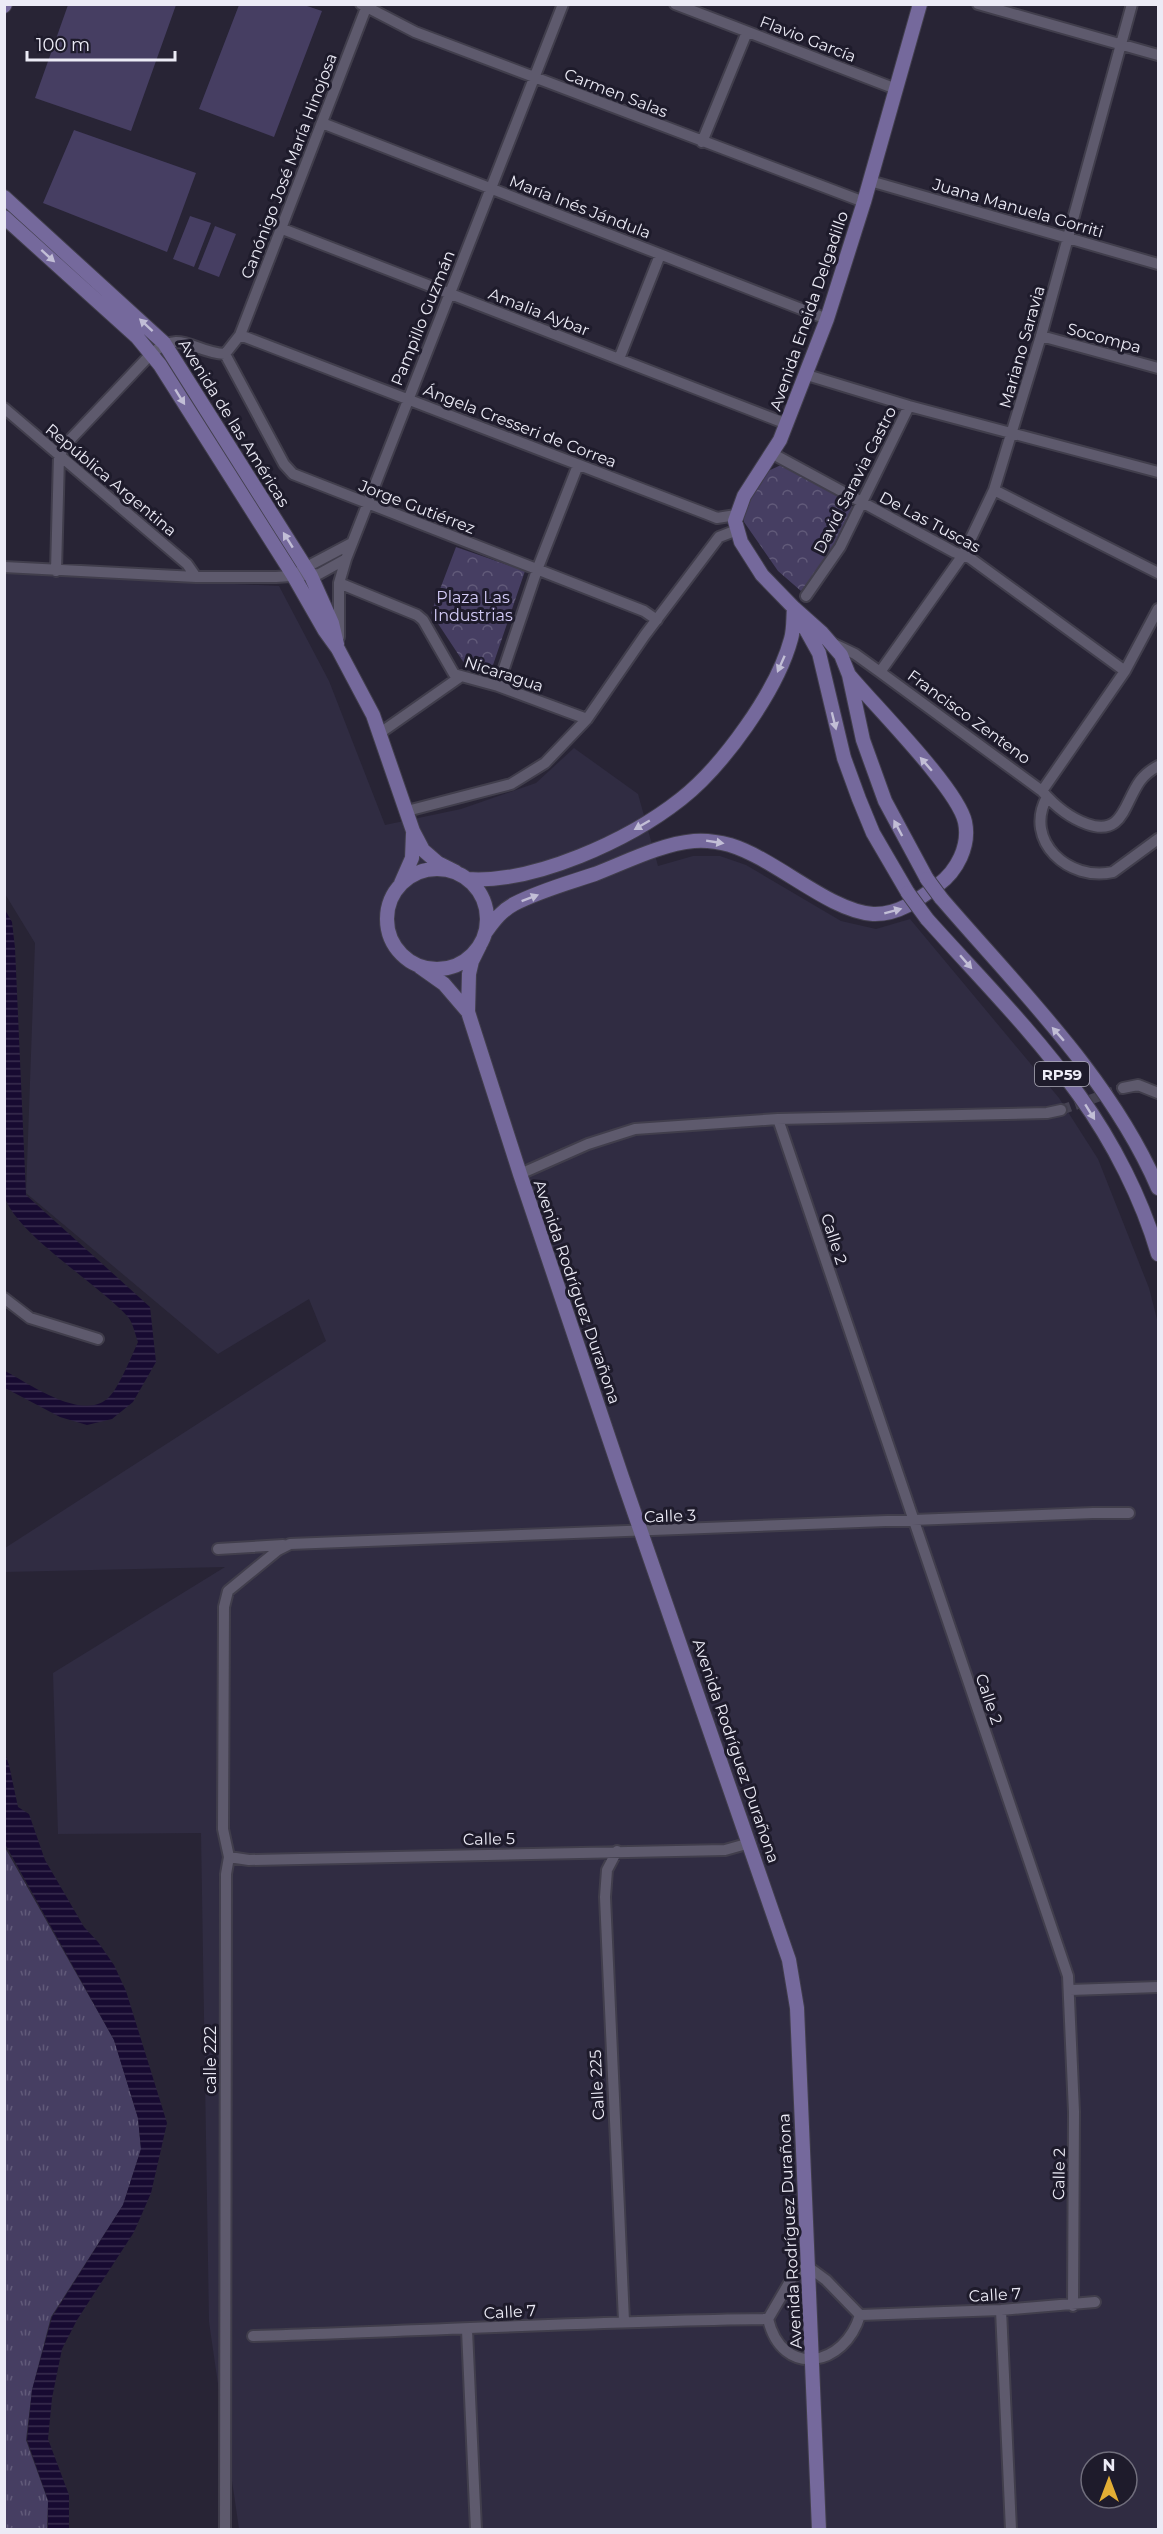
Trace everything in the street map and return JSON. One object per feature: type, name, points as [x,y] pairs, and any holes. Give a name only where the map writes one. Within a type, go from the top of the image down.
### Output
[{"type":"main road","name":"Avenida Eneida Delgadillo","points":[[736,515],[744,496],[772,454],[807,375],[864,202],[920,4]]},
{"type":"main road","name":"Avenida de las Américas","points":[[4,196],[164,343],[303,573],[325,632],[339,649],[381,734],[412,831]]},
{"type":"main road","name":"Avenida de las Américas","points":[[4,217],[137,337],[303,573]]},
{"type":"main road","points":[[468,1012],[469,974],[472,962],[497,917],[524,900],[660,850],[693,841],[728,844],[751,852],[836,902],[862,912],[880,914],[897,911],[924,896],[945,880],[960,859],[966,832],[961,810],[941,782],[849,675],[841,655],[832,642],[794,608],[754,564],[741,542],[736,515]]},
{"type":"main road","points":[[468,1012],[444,984],[403,956],[394,946],[389,934],[388,907],[393,894],[401,884],[413,875],[427,870],[441,869],[461,876],[494,880],[517,877],[557,864],[620,837],[661,813],[683,797],[712,768],[735,740],[765,696],[782,664],[791,640],[794,608]]},
{"type":"main road","name":"RP59","points":[[794,608],[819,653],[844,758],[873,832],[908,893],[927,919],[1079,1095],[1136,1194],[1158,1254]]},
{"type":"main road","name":"RP59","points":[[849,675],[863,740],[885,801],[927,879],[1089,1072],[1126,1125],[1158,1188]]},
{"type":"main road","points":[[412,831],[431,859],[461,876],[477,889],[484,901],[487,915],[483,939],[464,960],[444,968],[429,968],[415,964]]},
{"type":"main road","points":[[401,884],[411,858],[412,831]]},
{"type":"main road","name":"Avenida Rodríguez Durañona","points":[[468,1012],[641,1532],[789,1960],[796,1992],[819,2529]]},
{"type":"street","name":"Pampillo Guzmán","points":[[339,649],[339,584],[346,559],[563,4]]},
{"type":"street","name":"Flavio García","points":[[675,4],[896,89]]},
{"type":"street","points":[[978,4],[1158,55]]},
{"type":"street","name":"Mariano Saravia","points":[[880,672],[963,555],[994,490],[1013,434],[1069,238],[1132,4]]},
{"type":"street","name":"Carmen Salas","points":[[363,6],[415,32],[864,202]]},
{"type":"street","name":"Canónigo José María Hinojosa","points":[[240,335],[322,123],[363,6]]},
{"type":"street","points":[[702,142],[747,32]]},
{"type":"street","name":"María Inés Jándula","points":[[322,123],[827,319]]},
{"type":"street","name":"Juana Manuela Gorriti","points":[[870,181],[1158,264]]},
{"type":"street","name":"Amalia Aybar","points":[[280,228],[787,424]]},
{"type":"street","points":[[619,359],[660,255]]},
{"type":"street","points":[[57,570],[59,456],[66,444],[164,343],[177,342],[225,354],[240,335]]},
{"type":"street","name":"Ángela Cresseri de Correa","points":[[240,335],[717,518],[736,515]]},
{"type":"street","name":"Socompa","points":[[1041,336],[1158,368]]},
{"type":"street","name":"Jorge Gutiérrez","points":[[225,354],[288,470],[293,474],[644,611],[657,620]]},
{"type":"street","points":[[807,375],[909,406],[1158,472]]},
{"type":"street","name":"David Saravia Castro","points":[[806,596],[831,564],[909,406]]},
{"type":"street","name":"República Argentina","points":[[4,408],[187,564],[196,577]]},
{"type":"street","name":"De Las Tuscas","points":[[772,454],[963,555],[1125,671]]},
{"type":"street","points":[[498,687],[537,570],[578,465]]},
{"type":"street","points":[[994,490],[1158,573]]},
{"type":"street","points":[[407,811],[470,796],[522,779],[545,763],[587,719],[718,537],[737,530]]},
{"type":"street","points":[[303,573],[352,543]]},
{"type":"street","points":[[4,567],[196,577],[276,577],[328,570],[346,559]]},
{"type":"street","name":"Nicaragua","points":[[339,584],[417,615],[423,620],[450,668],[460,677],[498,687],[587,719]]},
{"type":"street","points":[[1158,609],[1125,671],[1045,794],[1042,812],[1045,843],[1061,861],[1072,869],[1104,874],[1113,872],[1158,839]]},
{"type":"street","name":"Francisco Zenteno","points":[[832,642],[855,654],[1045,794],[1056,806],[1084,823],[1099,828],[1108,828],[1125,810],[1142,779],[1158,766]]},
{"type":"street","points":[[381,734],[460,677]]},
{"type":"street","points":[[1123,1088],[1138,1085],[1158,1093]]},
{"type":"street","points":[[520,1174],[588,1144],[635,1129],[778,1119],[1047,1113],[1060,1110]]},
{"type":"street","name":"Calle 2","points":[[778,1119],[1064,1960],[1070,1990],[1074,2158],[1073,2306]]},
{"type":"street","points":[[4,1298],[30,1318],[41,1323],[98,1339]]},
{"type":"street","name":"Calle 3","points":[[228,1591],[278,1550],[290,1545],[1093,1513],[1129,1514]]},
{"type":"street","points":[[218,1549],[290,1545]]},
{"type":"street","name":"calle 222","points":[[225,2529],[226,1874],[229,1857],[223,1829],[224,1606],[228,1591]]},
{"type":"street","name":"Calle 5","points":[[229,1857],[249,1860],[725,1850],[750,1843]]},
{"type":"street","name":"Calle 225","points":[[617,1851],[607,1870],[605,1897],[624,2321]]},
{"type":"street","points":[[1070,1990],[1158,1987]]},
{"type":"street","points":[[807,2266],[826,2280],[860,2315],[853,2333],[843,2344],[831,2353],[813,2361],[797,2357],[780,2346],[774,2338],[768,2319],[792,2278],[807,2266]]},
{"type":"street","name":"Calle 7","points":[[860,2315],[1001,2310],[1073,2306],[1095,2302]]},
{"type":"street","points":[[1001,2310],[1011,2529]]},
{"type":"street","name":"Calle 7","points":[[254,2336],[467,2330],[624,2321],[768,2319]]},
{"type":"street","points":[[467,2330],[476,2529]]},
{"type":"shaded area","points":[[5,573],[279,586],[329,681],[385,825],[461,809],[536,783],[574,748],[638,794],[658,866],[693,856],[720,856],[746,865],[841,921],[876,929],[910,919],[1059,1098],[1098,1159],[1149,1288],[1158,1323],[1158,2529],[239,2529],[209,2322],[201,1833],[58,1834],[53,1673],[225,1567],[5,1572],[5,1548],[326,1341],[309,1299],[218,1354],[26,1193],[35,943],[5,894]]},
{"type":"shaded area","points":[[4,908],[12,922],[15,948],[26,1195],[150,1307],[156,1362],[133,1402],[112,1419],[87,1425],[60,1417],[5,1388],[5,1371],[43,1392],[72,1404],[87,1406],[99,1403],[114,1392],[138,1342],[128,1317],[40,1242],[11,1210],[4,1195]]},
{"type":"shaded area","points":[[5,1754],[18,1807],[29,1814],[45,1860],[84,1927],[114,1965],[126,1991],[167,2123],[151,2193],[134,2232],[77,2320],[62,2349],[52,2398],[48,2439],[69,2495],[69,2529],[48,2529],[48,2500],[27,2440],[32,2390],[52,2317],[123,2205],[141,2149],[138,2118],[114,2040],[5,1844]]},
{"type":"green space","points":[[68,5],[176,5],[131,131],[35,98]]},
{"type":"green space","points":[[239,5],[304,5],[322,11],[274,137],[199,109]]},
{"type":"green space","points":[[74,130],[196,173],[167,252],[43,203]]},
{"type":"green space","points":[[190,216],[211,223],[194,267],[173,259]]},
{"type":"green space","points":[[215,226],[236,234],[219,277],[198,269]]},
{"type":"green space","points":[[781,465],[850,502],[854,512],[829,557],[801,591],[778,571],[744,522],[744,508],[768,471]]},
{"type":"green space","name":"Plaza Las Industrias","points":[[456,547],[525,571],[492,668],[464,663],[431,613]]},
{"type":"green space","points":[[4,1846],[114,2040],[138,2118],[141,2149],[123,2205],[51,2317],[32,2390],[26,2440],[48,2501],[47,2529],[5,2529]]},
{"type":"tunnel","points":[[1061,1110],[1123,1088]]}]
